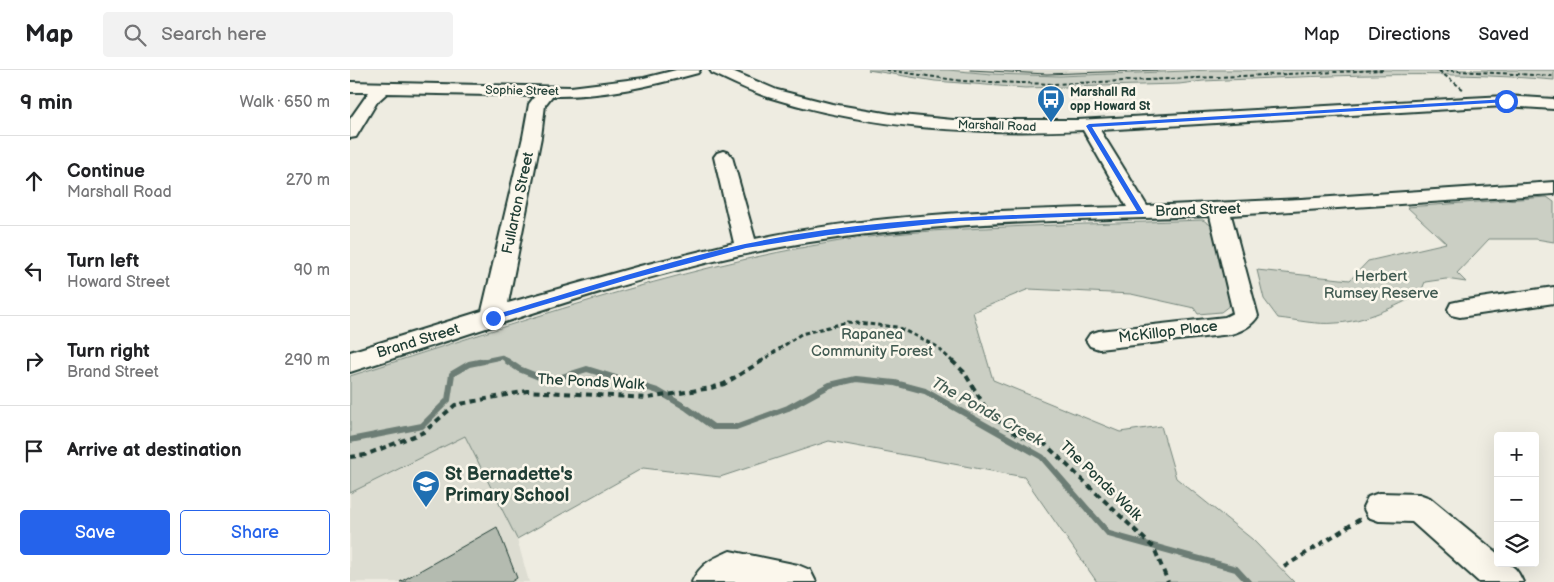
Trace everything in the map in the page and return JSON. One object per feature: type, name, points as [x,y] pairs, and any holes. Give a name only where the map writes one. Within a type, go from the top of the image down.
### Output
[{"type":"street","name":"Sophie Street","points":[[350,87],[547,92],[592,90],[625,87],[664,79],[693,70]]},
{"type":"street","name":"Marshall Road","points":[[717,70],[746,84],[783,96],[875,116],[984,126],[1089,126],[1480,102],[1506,101],[1554,104]]},
{"type":"street","points":[[350,134],[371,99],[383,88]]},
{"type":"street","name":"Fullarton Street","points":[[493,318],[532,137],[537,104],[547,92]]},
{"type":"street","points":[[1089,126],[1141,213]]},
{"type":"street","points":[[722,157],[746,246]]},
{"type":"street","name":"Brand Street","points":[[350,362],[624,278],[746,246],[829,233],[937,221],[1219,210],[1554,188]]},
{"type":"street","name":"McKillop Place","points":[[1099,340],[1231,325],[1246,316],[1219,210]]},
{"type":"street","points":[[1460,309],[1554,295]]},
{"type":"street","points":[[1379,507],[1419,508],[1505,582]]},
{"type":"street","points":[[710,582],[730,568],[798,582]]},
{"type":"path","points":[[886,70],[962,81],[1053,84],[1383,70]]},
{"type":"path","points":[[1438,70],[1554,76]]},
{"type":"path","points":[[1438,70],[1480,102]]},
{"type":"path","name":"The Ponds Walk","points":[[350,457],[365,455],[424,432],[455,405],[527,391],[648,398],[711,388],[724,384],[757,365],[801,334],[848,322],[897,327],[936,346],[964,372],[990,415],[1018,434],[1046,445],[1154,548],[1167,582]]},
{"type":"path","points":[[1284,567],[1379,507]]},
{"type":"shaded area","points":[[948,70],[1212,70],[1059,76],[992,74]]},
{"type":"shaded area","name":"St Bernadette's Primary School","points":[[465,435],[517,539],[529,582],[350,582],[350,475],[383,477]]},
{"type":"green space","points":[[868,70],[948,70],[992,74],[1059,76],[1212,70],[1554,70],[1554,80],[1466,75],[1378,75],[1291,77],[1179,84],[1025,88],[935,81]]},
{"type":"green space","name":"Herbert Rumsey Reserve","points":[[1547,197],[1554,202],[1554,242],[1536,239],[1489,239],[1457,273],[1466,282],[1446,279],[1425,282],[1420,294],[1369,317],[1336,323],[1314,323],[1278,318],[1264,299],[1257,270],[1350,280],[1368,261],[1446,243],[1407,207]]},
{"type":"green space","name":"Rapanea Community Forest","points":[[1203,220],[1212,226],[1230,305],[1221,312],[1198,314],[1194,308],[1131,294],[1029,289],[973,312],[993,380],[1120,432],[1161,426],[1176,478],[1252,539],[1294,582],[1097,582],[1024,477],[829,441],[720,477],[643,468],[517,539],[465,436],[350,493],[350,376],[532,318],[654,282],[777,252],[840,241],[957,229]]},
{"type":"building","points":[[497,527],[517,578],[511,582],[400,582]]},
{"type":"waterway","name":"The Ponds Creek","points":[[478,362],[502,357],[509,362]]},
{"type":"waterway","name":"The Ponds Creek","points":[[350,440],[422,426],[448,400],[452,374],[469,364],[484,361]]},
{"type":"waterway","name":"The Ponds Creek","points":[[507,361],[519,369],[549,381],[587,369],[658,391],[687,408],[713,427],[736,427],[788,408],[830,385],[856,379],[895,383],[925,391],[1042,457],[1109,534],[1236,569],[1248,582]]},
{"type":"tram line","points":[[970,70],[1047,74],[1160,70]]},
{"type":"place","name":"Marshall Rd opp Howard St","points":[[1051,123]]},
{"type":"place","name":"St Bernadette's Primary School","points":[[426,508]]},
{"type":"route","points":[[493,318],[624,278],[746,246],[886,225],[960,219],[1141,213],[1089,126],[1506,101]]}]
